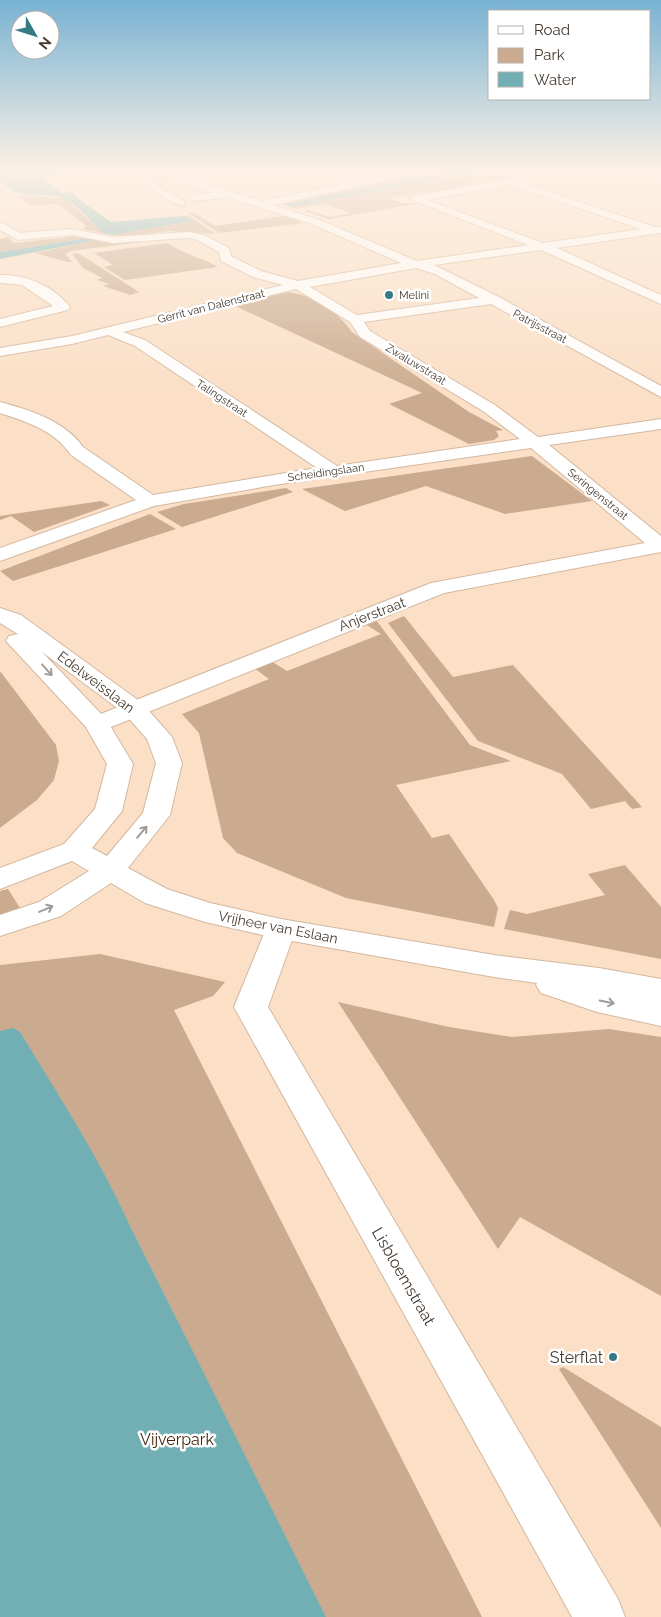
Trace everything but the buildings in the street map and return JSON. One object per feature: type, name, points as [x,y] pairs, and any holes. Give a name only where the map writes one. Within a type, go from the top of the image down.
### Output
[{"type":"street","points":[[216,245],[225,250],[225,258],[257,274],[298,285]]},
{"type":"street","name":"Patrijsstraat","points":[[369,245],[399,259],[439,271],[661,392]]},
{"type":"street","points":[[538,245],[596,269],[661,300]]},
{"type":"street","name":"Gerrit van Dalenstraat","points":[[0,352],[109,331],[298,285],[418,264],[553,245]]},
{"type":"street","points":[[0,279],[15,277],[34,284],[63,307],[0,323]]},
{"type":"street","name":"Zwaluwstraat","points":[[298,285],[355,319],[365,334],[483,404],[534,442]]},
{"type":"street","points":[[355,319],[494,300]]},
{"type":"street","name":"Talingstraat","points":[[109,331],[140,343],[333,471]]},
{"type":"street","points":[[0,407],[44,423],[71,440],[77,452],[150,501]]},
{"type":"street","name":"Scheidingslaan","points":[[0,555],[150,501],[333,471],[661,424]]},
{"type":"street","name":"Seringenstraat","points":[[534,442],[661,546]]},
{"type":"street","name":"Anjerstraat","points":[[96,724],[439,588],[661,546]]},
{"type":"street","name":"Edelweisslaan","points":[[0,615],[12,620],[133,708],[159,737],[169,763],[156,815],[111,870],[50,908],[0,926]]},
{"type":"street","name":"Edelweisslaan","points":[[0,624],[39,662],[96,724],[120,764],[108,810],[74,850]]},
{"type":"street","points":[[0,879],[74,850]]},
{"type":"street","name":"Vrijheer van Eslaan","points":[[74,850],[156,896],[205,912],[281,929],[494,966],[599,979],[661,991]]},
{"type":"street","name":"Lisbloemstraat","points":[[281,929],[251,1007],[600,1617]]},
{"type":"street","name":"Vrijheer van Eslaan","points":[[494,966],[597,1000],[661,1014]]},
{"type":"green space","points":[[0,245],[40,245],[0,252]]},
{"type":"green space","points":[[71,245],[114,245],[71,251],[65,254],[72,262],[35,253]]},
{"type":"green space","points":[[149,245],[172,245],[218,267],[125,280],[104,267],[113,265],[94,253]]},
{"type":"green space","points":[[78,253],[139,292],[130,295],[103,286],[109,284],[97,280],[102,278],[83,268],[72,254]]},
{"type":"green space","points":[[284,292],[313,299],[322,304],[339,317],[352,332],[469,412],[503,430],[496,431],[499,436],[494,440],[469,444],[389,404],[422,393],[231,304]]},
{"type":"green space","points":[[532,456],[592,501],[505,514],[426,486],[345,511],[302,489]]},
{"type":"green space","points":[[286,488],[293,492],[182,527],[157,512],[184,504]]},
{"type":"green space","points":[[101,501],[110,505],[34,532],[11,516],[0,520],[0,516]]},
{"type":"green space","points":[[150,514],[176,529],[13,581],[0,571]]},
{"type":"green space","points":[[404,616],[453,677],[513,665],[642,807],[632,809],[625,801],[591,809],[562,774],[478,741],[388,623]]},
{"type":"green space","points":[[376,620],[470,745],[511,761],[396,785],[432,838],[449,834],[498,908],[494,927],[346,898],[237,853],[223,838],[199,733],[182,714],[269,679],[254,668],[271,661],[287,671],[381,634],[365,624]]},
{"type":"green space","points":[[0,671],[56,745],[59,761],[54,780],[37,800],[0,828]]},
{"type":"green space","points":[[625,865],[661,907],[661,959],[504,929],[510,910],[527,914],[605,895],[588,874]]},
{"type":"green space","points":[[8,889],[20,908],[0,915],[0,891]]},
{"type":"green space","name":"Vijverpark","points":[[100,954],[225,982],[213,996],[174,1010],[482,1617],[0,1617],[0,965]]},
{"type":"green space","points":[[338,1002],[449,1027],[512,1037],[609,1029],[661,1037],[661,1296],[520,1217],[498,1249]]},
{"type":"green space","points":[[563,1367],[661,1427],[661,1528],[559,1369]]},
{"type":"water","points":[[40,245],[69,245],[0,259],[0,252]]},
{"type":"water","points":[[13,1028],[20,1032],[106,1177],[326,1617],[0,1617],[0,1031]]},
{"type":"place","name":"Melini","points":[[389,295]]},
{"type":"place","name":"Sterflat","points":[[613,1357]]}]
